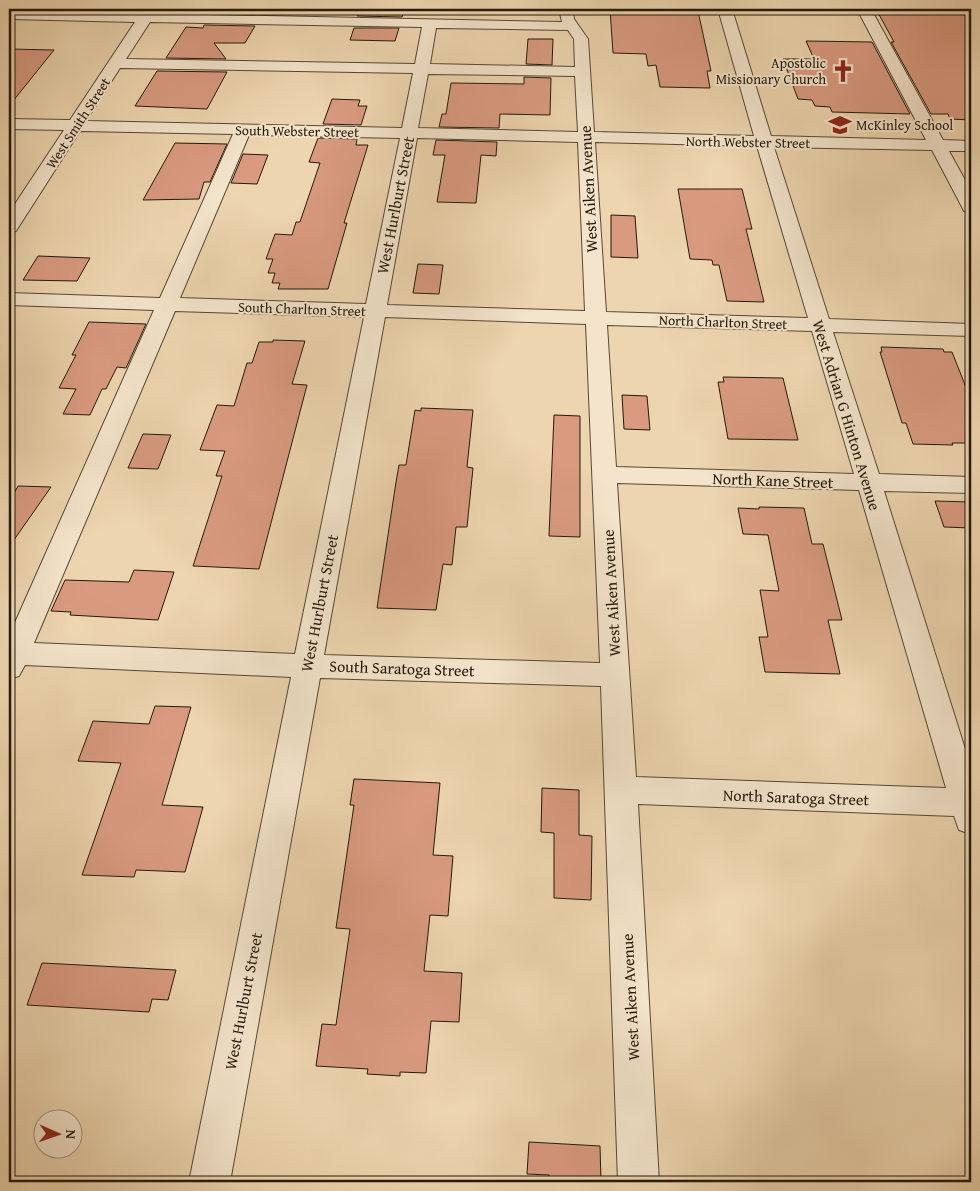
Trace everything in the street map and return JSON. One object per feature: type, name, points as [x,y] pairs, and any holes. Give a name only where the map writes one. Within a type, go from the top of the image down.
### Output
[{"type":"street","name":"West Adrian G Hinton Avenue","points":[[725,9],[819,325],[970,809]]},
{"type":"street","points":[[864,9],[971,207]]},
{"type":"street","points":[[9,16],[81,13],[145,18],[201,14],[441,19],[569,18]]},
{"type":"street","name":"West Smith Street","points":[[9,227],[145,18]]},
{"type":"street","name":"West Aiken Avenue","points":[[569,18],[581,39],[621,790],[638,1182]]},
{"type":"street","name":"West Hurlburt Street","points":[[209,1182],[408,134],[421,69],[441,19]]},
{"type":"street","points":[[117,63],[582,72]]},
{"type":"street","name":"South Webster Street","points":[[9,124],[585,138]]},
{"type":"street","points":[[11,658],[243,130]]},
{"type":"street","name":"North Webster Street","points":[[585,138],[971,146]]},
{"type":"street","name":"South Charlton Street","points":[[9,299],[595,318]]},
{"type":"street","name":"North Charlton Street","points":[[595,318],[971,330]]},
{"type":"street","name":"North Kane Street","points":[[604,475],[971,486]]},
{"type":"street","name":"South Saratoga Street","points":[[11,658],[615,674]]},
{"type":"street","name":"North Saratoga Street","points":[[621,790],[970,809]]},
{"type":"building","points":[[213,9],[265,9],[262,14],[211,13]]},
{"type":"building","points":[[360,9],[405,9],[402,17],[357,16]]},
{"type":"building","points":[[610,9],[698,11],[711,71],[707,71],[710,88],[660,87],[656,65],[648,66],[646,54],[613,53]]},
{"type":"building","points":[[876,9],[971,9],[971,120],[950,119],[948,114],[931,114],[891,42],[894,42]]},
{"type":"building","points":[[204,25],[255,26],[245,43],[214,43],[226,59],[166,58],[186,27],[203,28]]},
{"type":"building","points":[[354,28],[399,28],[395,41],[350,40]]},
{"type":"building","points":[[528,39],[553,39],[552,65],[526,64]]},
{"type":"building","points":[[806,41],[872,42],[910,114],[832,112],[830,107],[815,106],[812,100],[798,99],[783,59],[814,59]]},
{"type":"building","points":[[9,49],[54,50],[9,106]]},
{"type":"building","points":[[157,71],[227,72],[207,109],[135,106]]},
{"type":"building","points":[[524,77],[551,78],[550,115],[500,114],[499,128],[439,127],[442,114],[446,114],[451,83],[524,84]]},
{"type":"building","points":[[332,99],[360,100],[358,106],[367,106],[361,125],[323,124]]},
{"type":"building","points":[[318,138],[357,139],[356,145],[368,145],[344,223],[347,223],[328,289],[278,289],[280,283],[272,283],[275,273],[268,273],[273,259],[266,259],[275,234],[292,235],[296,222],[300,222],[320,163],[309,162]]},
{"type":"building","points":[[436,140],[497,142],[496,156],[481,155],[476,203],[437,202],[445,155],[433,155]]},
{"type":"building","points":[[175,143],[227,144],[210,182],[204,182],[199,199],[143,200]]},
{"type":"building","points":[[243,154],[268,155],[257,184],[231,183]]},
{"type":"building","points":[[678,189],[742,189],[752,229],[746,229],[764,302],[727,301],[719,265],[713,265],[712,260],[690,259]]},
{"type":"building","points":[[611,215],[635,216],[638,258],[611,257]]},
{"type":"building","points":[[38,256],[90,258],[77,281],[23,280]]},
{"type":"building","points":[[418,264],[443,265],[439,294],[413,293]]},
{"type":"building","points":[[89,322],[146,324],[126,368],[117,367],[106,389],[102,389],[90,415],[63,414],[76,389],[59,388],[76,355],[72,355]]},
{"type":"building","points":[[273,340],[305,341],[292,384],[307,385],[259,569],[193,566],[222,476],[216,476],[225,451],[200,450],[217,405],[234,406],[247,363],[252,363],[259,342],[273,342]]},
{"type":"building","points":[[881,347],[943,349],[944,352],[952,352],[971,400],[971,443],[952,443],[953,445],[913,444],[906,423],[902,423],[880,352],[882,352]]},
{"type":"building","points":[[723,377],[783,378],[798,440],[728,439],[718,382],[724,382]]},
{"type":"building","points":[[622,395],[647,396],[650,430],[624,429]]},
{"type":"building","points":[[421,408],[473,410],[467,467],[473,468],[467,527],[456,527],[452,565],[443,564],[436,610],[377,608],[399,465],[406,465],[415,410],[421,411]]},
{"type":"building","points":[[554,415],[580,416],[580,537],[549,536]]},
{"type":"building","points":[[143,434],[171,435],[158,469],[128,468]]},
{"type":"building","points":[[18,486],[51,487],[9,547],[9,503]]},
{"type":"building","points":[[935,501],[971,502],[971,528],[944,527]]},
{"type":"building","points":[[759,507],[804,508],[812,544],[823,544],[842,620],[828,620],[840,674],[765,672],[759,637],[768,637],[760,590],[779,591],[768,535],[743,534],[738,508],[759,509]]},
{"type":"building","points":[[134,570],[174,572],[158,620],[70,615],[71,612],[51,611],[65,580],[129,582]]},
{"type":"building","points":[[155,706],[191,707],[162,805],[203,807],[185,872],[136,870],[134,877],[82,875],[121,763],[78,761],[93,721],[149,724]]},
{"type":"building","points":[[354,779],[440,783],[433,855],[453,856],[448,916],[430,915],[424,971],[462,973],[459,1022],[431,1021],[426,1073],[400,1072],[400,1076],[367,1074],[368,1069],[316,1066],[322,1024],[336,1025],[350,929],[336,928],[354,805],[350,805]]},
{"type":"building","points":[[542,788],[579,790],[579,835],[592,836],[591,900],[554,898],[554,833],[541,832]]},
{"type":"building","points":[[42,963],[176,970],[168,1000],[152,999],[149,1012],[27,1005]]},
{"type":"building","points":[[529,1142],[600,1146],[601,1182],[549,1182],[549,1175],[527,1174]]},
{"type":"place","name":"Apostolic Missionary Church","points":[[843,71]]},
{"type":"place","name":"McKinley School","points":[[840,125]]}]
